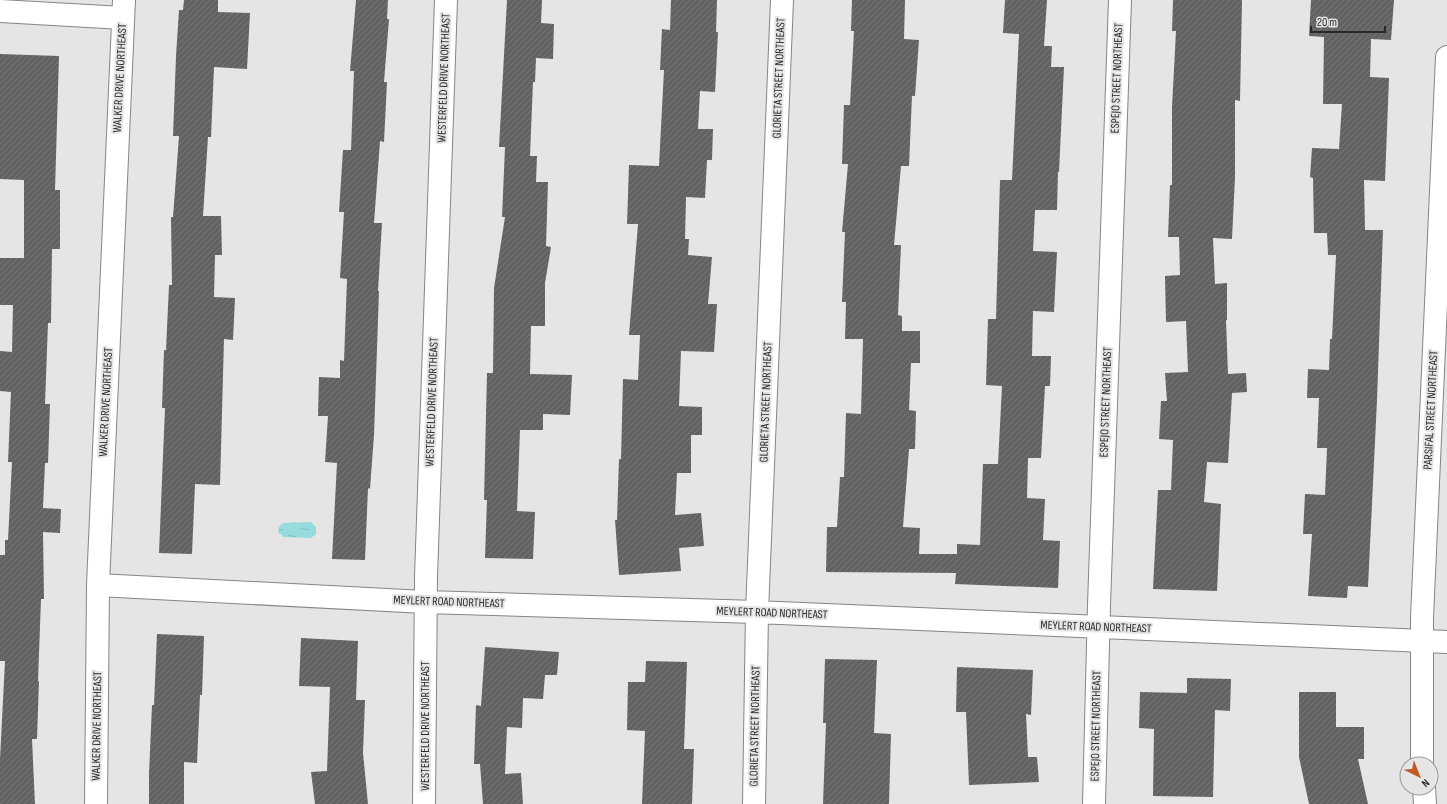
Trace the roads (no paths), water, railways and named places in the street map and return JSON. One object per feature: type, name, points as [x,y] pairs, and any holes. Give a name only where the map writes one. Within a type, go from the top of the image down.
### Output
[{"type":"street","name":"WESTERFELD DRIVE NORTHEAST","points":[[424,804],[425,602],[446,0]]},
{"type":"street","name":"GLORIETA STREET NORTHEAST","points":[[754,804],[757,612],[782,0]]},
{"type":"street","name":"ESPEJO STREET NORTHEAST","points":[[1094,804],[1098,627],[1120,0]]},
{"type":"street","points":[[0,11],[124,9]]},
{"type":"street","name":"WALKER DRIVE NORTHEAST","points":[[96,804],[98,585],[124,9]]},
{"type":"street","name":"PARSIFAL STREET NORTHEAST","points":[[1422,756],[1422,640],[1447,57]]},
{"type":"street","name":"MEYLERT ROAD NORTHEAST","points":[[98,585],[425,602],[757,612],[1447,642]]},
{"type":"water","points":[[311,522],[316,527],[316,534],[311,538],[283,537],[278,533],[279,527],[283,523]]}]
